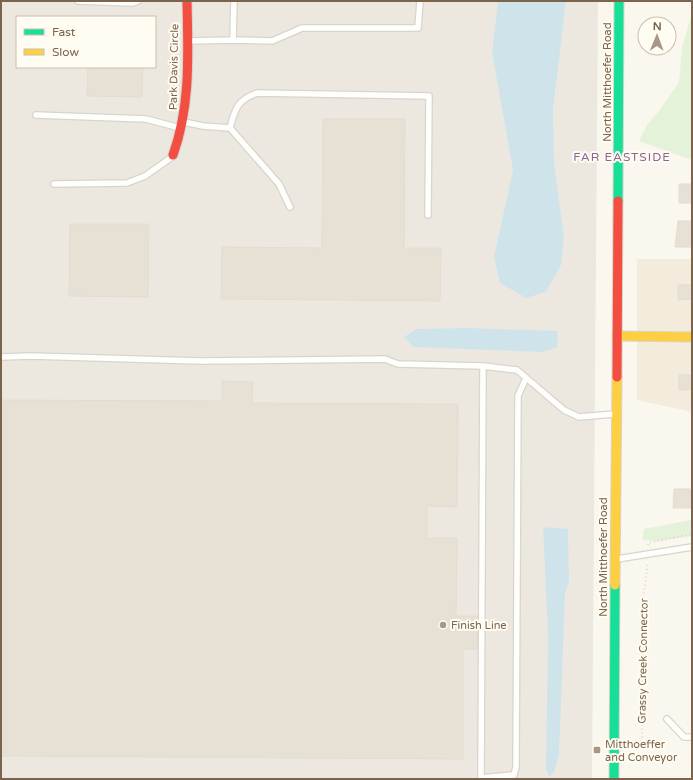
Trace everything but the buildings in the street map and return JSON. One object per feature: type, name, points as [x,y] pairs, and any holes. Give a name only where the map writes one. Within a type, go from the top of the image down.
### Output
[{"type":"main road","name":"Park Davis Circle","points":[[173,155],[183,125],[186,97],[187,1]]},
{"type":"main road","name":"North Mitthoefer Road","points":[[614,779],[619,1]]},
{"type":"main road","points":[[617,336],[692,336]]},
{"type":"lane","points":[[78,1],[133,3],[138,1]]},
{"type":"lane","points":[[233,40],[234,1]]},
{"type":"lane","points":[[187,41],[272,41],[302,28],[418,28],[420,1]]},
{"type":"lane","points":[[230,128],[236,107],[246,97],[257,93],[429,96],[428,215]]},
{"type":"lane","points":[[36,114],[146,119],[183,125],[230,128],[279,184],[290,207]]},
{"type":"lane","points":[[54,184],[127,183],[145,176],[173,155]]},
{"type":"lane","points":[[1,357],[31,356],[200,361],[385,359],[398,364],[484,366],[516,370],[564,410],[579,417],[616,414]]},
{"type":"lane","points":[[484,366],[481,778],[514,774],[516,767],[518,396],[526,378]]},
{"type":"lane","points":[[615,559],[692,547]]},
{"type":"lane","points":[[667,719],[684,736],[692,737]]},
{"type":"path","points":[[648,543],[692,534]]},
{"type":"path","name":"Grassy Creek Connector","points":[[623,746],[639,746],[642,737],[642,608],[648,561]]},
{"type":"shaded area","points":[[1,1],[598,1],[592,779],[1,779]]},
{"type":"shaded area","points":[[498,1],[566,1],[553,109],[554,162],[564,238],[561,265],[546,292],[526,298],[500,283],[494,257],[513,170],[492,52]]},
{"type":"shaded area","points":[[637,259],[692,259],[692,412],[637,400]]},
{"type":"shaded area","points":[[469,328],[558,331],[557,347],[543,352],[413,347],[404,337],[416,329]]},
{"type":"shaded area","points":[[543,527],[568,529],[569,581],[565,593],[559,756],[554,772],[549,777],[546,768],[548,635]]},
{"type":"green space","points":[[692,13],[692,160],[639,141],[647,125],[659,111],[679,82],[682,48]]},
{"type":"green space","points":[[692,520],[692,536],[657,541],[642,540],[644,529]]},
{"type":"traffic: fast","points":[[618,201],[619,1]]},
{"type":"traffic: fast","points":[[614,779],[615,585]]},
{"type":"traffic: slow","points":[[617,336],[692,337]]},
{"type":"traffic: slow","points":[[615,585],[617,377]]},
{"type":"traffic: jam","points":[[173,155],[179,136],[186,98],[188,60],[187,1]]},
{"type":"traffic: jam","points":[[617,377],[618,201]]},
{"type":"place","name":"Finish Line","points":[[443,625]]},
{"type":"place","name":"Mitthoeffer and Conveyor","points":[[597,750]]},
{"type":"district","name":"FAR EASTSIDE","points":[[622,157]]}]
